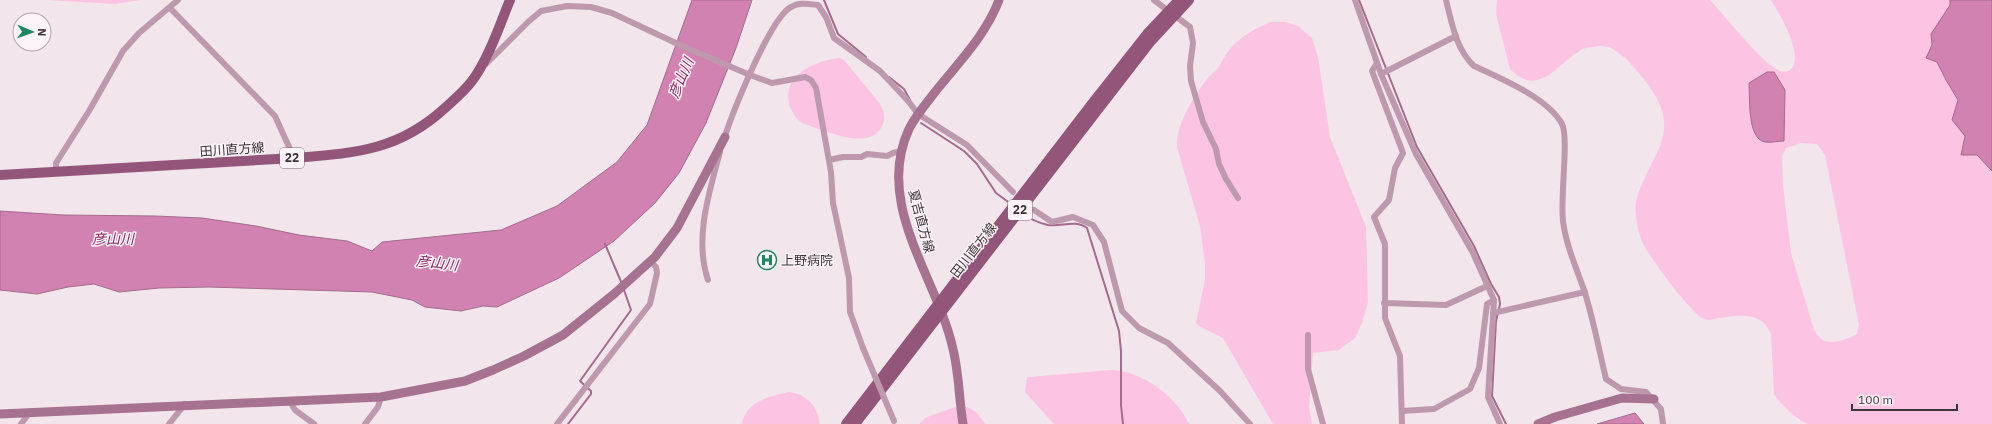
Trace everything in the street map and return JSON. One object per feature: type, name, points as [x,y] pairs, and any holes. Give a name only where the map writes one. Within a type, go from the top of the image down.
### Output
[{"type":"main road","name":"田川直方線","points":[[0,175],[294,158],[371,149],[394,142],[415,132],[459,96],[477,73],[491,48],[510,0]]},
{"type":"main road","name":"田川直方線","points":[[855,424],[1091,105],[1171,13],[1179,0]]},
{"type":"main road","name":"田川直方線","points":[[1171,13],[1189,0]]},
{"type":"main road","name":"田川直方線","points":[[846,424],[940,309]]},
{"type":"street","points":[[56,172],[56,163],[89,111],[123,51],[139,33],[178,0]]},
{"type":"street","name":"夏吉直方線","points":[[963,424],[953,348],[940,309],[917,255],[901,203],[898,180],[901,151],[909,130],[918,114],[979,37],[993,16],[999,0]]},
{"type":"street","points":[[1154,0],[1190,27],[1193,43],[1190,66],[1193,88],[1203,122],[1216,149],[1219,164],[1226,179],[1238,198]]},
{"type":"street","points":[[1355,0],[1377,63],[1385,72],[1416,154],[1473,253],[1494,300],[1488,397],[1500,424]]},
{"type":"street","points":[[1446,0],[1460,50],[1474,66],[1541,102],[1563,125],[1565,135],[1561,193],[1563,221],[1567,244],[1585,292],[1596,332],[1606,379],[1621,389],[1646,392],[1654,399],[1661,409],[1663,424]]},
{"type":"street","points":[[708,280],[702,256],[703,225],[710,187],[725,137],[756,58],[773,27],[790,7],[806,3],[818,5],[826,17],[834,38],[880,71],[909,102],[918,114],[967,145],[1013,192]]},
{"type":"street","points":[[477,73],[541,11],[567,6],[591,7],[612,13],[680,45],[772,83],[805,77],[811,80],[816,88],[829,160],[833,203],[849,278],[850,312],[862,348],[895,422]]},
{"type":"street","points":[[170,8],[275,116],[290,149]]},
{"type":"street","points":[[1385,72],[1456,36]]},
{"type":"street","points":[[1377,63],[1372,71],[1403,153],[1395,168],[1389,200],[1374,217],[1385,244],[1385,318],[1400,356],[1402,424]]},
{"type":"street","points":[[0,414],[185,404],[381,397],[465,381],[524,356],[563,334],[588,316],[651,262],[677,228],[725,137]]},
{"type":"street","points":[[829,160],[843,157],[861,157],[867,154],[887,156],[901,151]]},
{"type":"street","points":[[1034,210],[1052,222],[1073,217],[1093,225],[1104,242],[1122,311],[1139,328],[1168,343],[1220,391],[1250,424]]},
{"type":"street","points":[[557,424],[650,304],[657,273],[656,267],[651,262]]},
{"type":"street","points":[[1384,304],[1446,305],[1487,286]]},
{"type":"street","points":[[1492,313],[1585,292]]},
{"type":"street","points":[[1402,411],[1434,409],[1470,389],[1479,368],[1487,304],[1494,300]]},
{"type":"street","points":[[1308,335],[1308,369],[1323,424]]},
{"type":"street","points":[[365,424],[378,407],[381,397]]},
{"type":"street","points":[[1538,424],[1555,417],[1622,398],[1654,399]]},
{"type":"street","points":[[289,400],[295,410],[314,424]]},
{"type":"street","points":[[169,424],[185,404]]},
{"type":"street","points":[[21,424],[30,412]]},
{"type":"shaded area","points":[[47,0],[140,0],[116,4]]},
{"type":"shaded area","points":[[1497,0],[1710,0],[1762,58],[1778,70],[1784,72],[1790,70],[1794,64],[1795,56],[1790,35],[1780,14],[1771,0],[1972,0],[1992,90],[1992,424],[1808,424],[1794,415],[1774,394],[1771,334],[1762,321],[1749,316],[1734,316],[1712,320],[1704,319],[1690,307],[1680,295],[1644,246],[1636,218],[1636,202],[1643,182],[1662,142],[1664,129],[1663,115],[1658,100],[1647,83],[1621,54],[1610,48],[1602,46],[1581,50],[1548,76],[1539,80],[1530,81],[1520,77],[1510,69],[1496,14]],"holes":[[[1801,143],[1817,144],[1825,155],[1859,325],[1857,334],[1849,338],[1833,342],[1824,341],[1814,330],[1791,253],[1783,185],[1782,156],[1786,148]]]},
{"type":"shaded area","points":[[1271,22],[1285,22],[1298,26],[1312,38],[1318,57],[1330,137],[1366,227],[1368,302],[1362,323],[1355,338],[1339,350],[1313,353],[1309,407],[1312,424],[1273,424],[1223,338],[1196,323],[1205,280],[1205,263],[1200,226],[1177,147],[1179,129],[1187,111],[1197,93],[1208,78],[1218,68],[1228,51],[1244,36]]},
{"type":"shaded area","points":[[840,58],[844,60],[881,105],[884,114],[884,122],[881,128],[874,135],[866,138],[856,138],[833,134],[804,124],[794,115],[791,109],[788,97],[791,84],[795,78],[804,70],[816,64]]},
{"type":"shaded area","points":[[1110,370],[1134,374],[1156,386],[1176,404],[1189,424],[1054,424],[1025,392],[1027,378],[1030,377]]},
{"type":"shaded area","points":[[789,392],[796,393],[810,402],[817,412],[820,424],[742,424],[744,416],[753,405],[767,398]]},
{"type":"shaded area","points":[[958,406],[974,411],[980,416],[985,424],[919,424],[927,417]]},
{"type":"water","name":"彦山川","points":[[692,0],[752,0],[736,48],[706,123],[679,173],[655,203],[614,241],[559,278],[497,307],[483,306],[461,311],[425,307],[412,300],[372,292],[209,287],[159,288],[119,292],[94,284],[68,287],[37,294],[0,290],[0,211],[63,215],[202,218],[256,226],[299,235],[347,241],[372,251],[382,242],[501,230],[557,206],[617,162],[647,125]]},
{"type":"water","points":[[1950,0],[1992,0],[1992,171],[1977,155],[1961,155],[1965,136],[1952,120],[1958,100],[1937,62],[1926,58],[1932,45],[1931,34],[1950,5]]},
{"type":"water","points":[[1767,72],[1774,72],[1785,90],[1784,141],[1765,142],[1759,139],[1752,126],[1749,83]]},
{"type":"water","points":[[1635,413],[1644,424],[1597,424]]},
{"type":"waterway","points":[[824,0],[838,34],[866,57]]},
{"type":"waterway","points":[[1359,0],[1417,147],[1474,246],[1491,284],[1499,297],[1500,304],[1496,321],[1492,396],[1506,424]]},
{"type":"waterway","points":[[889,77],[904,89],[910,100]]},
{"type":"waterway","points":[[921,123],[964,151],[977,164],[996,193],[1011,204]]},
{"type":"waterway","points":[[1022,213],[1048,225],[1078,224],[1087,228],[1119,331],[1123,424]]},
{"type":"waterway","points":[[605,244],[622,284]]},
{"type":"waterway","points":[[568,424],[591,394],[591,391],[580,381],[631,310],[624,290]]},
{"type":"place","name":"上野病院","points":[[767,260]]}]
